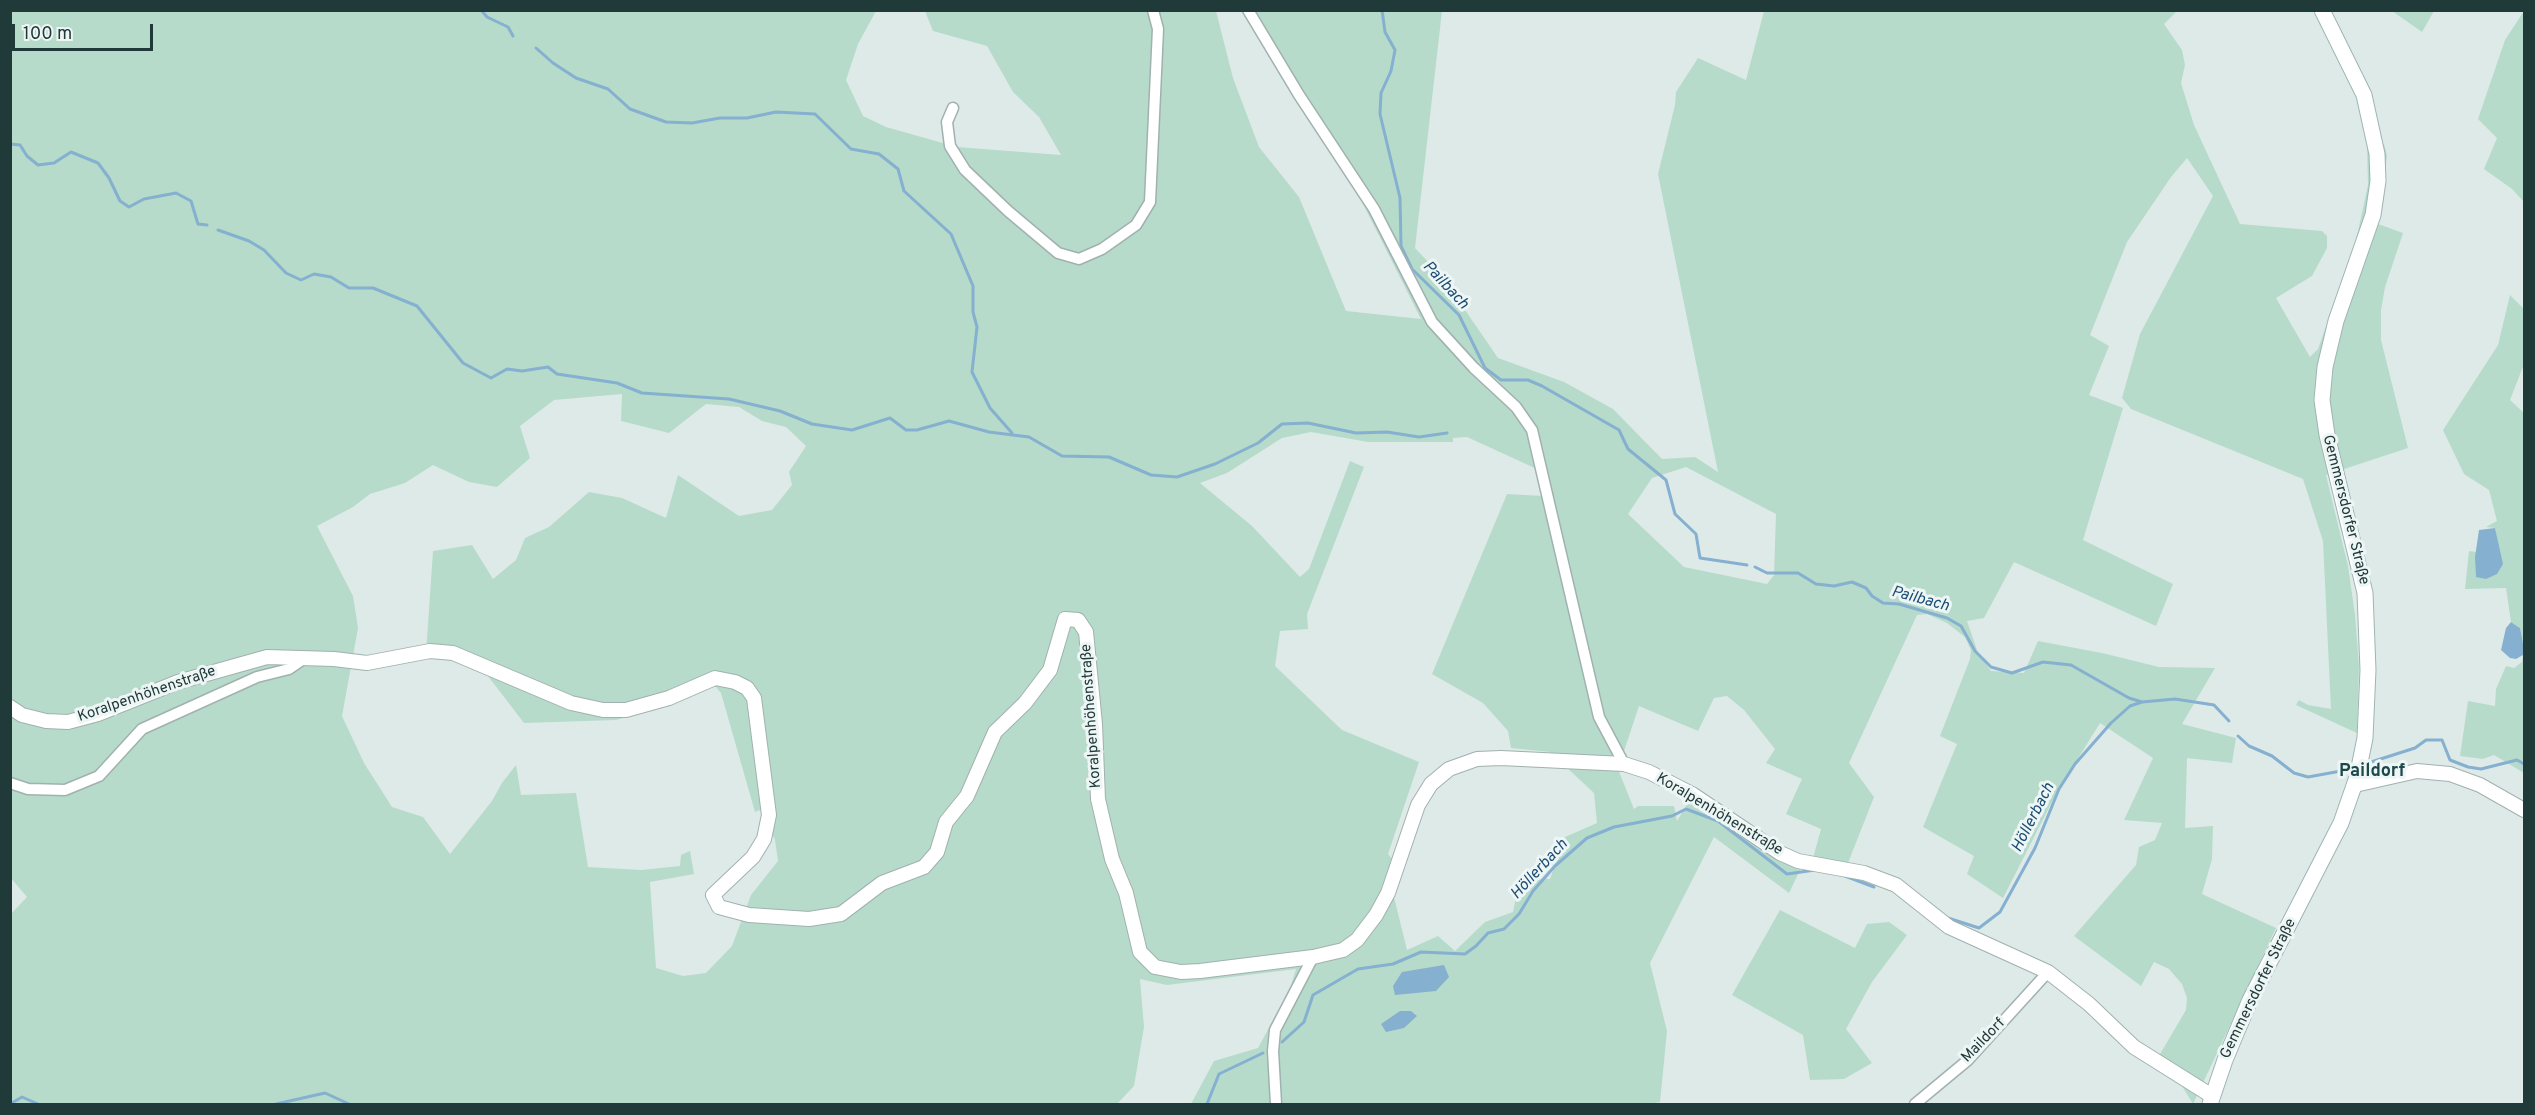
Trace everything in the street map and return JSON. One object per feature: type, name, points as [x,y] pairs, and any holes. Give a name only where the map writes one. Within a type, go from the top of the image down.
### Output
[{"type":"main road","name":"Gemmersdorfer Straße","points":[[2211,1100],[2236,1030],[2340,823],[2355,785],[2362,756],[2367,716],[2365,593],[2327,435],[2322,400],[2325,367],[2336,321],[2369,232],[2378,181],[2375,135],[2364,95],[2346,54],[2322,10]]},
{"type":"street","points":[[953,108],[947,122],[950,146],[965,170],[1008,211],[1058,253],[1079,259],[1102,249],[1136,225],[1150,202],[1158,29],[1153,10]]},
{"type":"street","points":[[1248,10],[1299,95],[1374,209],[1432,322],[1474,368],[1516,407],[1532,430],[1599,717],[1624,764]]},
{"type":"street","name":"Koralpenhöhenstraße","points":[[10,707],[22,716],[46,722],[68,722],[98,714],[178,682],[267,657],[367,663],[430,651],[453,653],[571,703],[603,710],[637,707],[669,698],[716,678],[735,682],[747,688],[754,698],[769,814],[764,839],[753,857],[713,895],[719,907],[749,915],[808,919],[841,914],[882,883],[924,867],[937,852],[946,822],[967,796],[995,732],[1025,703],[1050,670],[1065,619],[1078,620],[1086,632],[1095,724],[1098,799],[1112,859],[1126,893],[1140,952],[1155,967],[1181,972],[1313,957],[1342,950],[1357,940],[1368,927],[1388,893],[1418,805],[1431,784],[1449,769],[1477,759],[1501,758],[1624,764],[1649,771],[1692,794],[1780,853],[1798,861],[1864,873],[1896,885],[1949,927],[2048,972],[2089,1004],[2134,1047],[2211,1100]]},
{"type":"street","points":[[10,783],[28,789],[65,790],[99,776],[142,729],[257,677],[290,669],[305,658]]},
{"type":"street","points":[[2355,785],[2417,771],[2450,774],[2480,785],[2524,810]]},
{"type":"street","points":[[1276,1104],[1273,1051],[1275,1030],[1313,957]]},
{"type":"street","name":"Maildorf","points":[[1915,1104],[1968,1060],[2048,972]]},
{"type":"green space","points":[[10,11],[876,11],[858,44],[846,80],[863,116],[886,127],[957,147],[1061,155],[1039,117],[1013,92],[987,46],[933,31],[925,11],[1216,11],[1233,78],[1259,147],[1299,197],[1346,311],[1421,319],[1355,188],[1243,11],[1442,11],[1415,248],[1433,267],[1436,282],[1461,304],[1498,358],[1564,382],[1613,409],[1662,459],[1695,457],[1718,472],[1658,174],[1675,105],[1676,92],[1698,58],[1746,80],[1764,11],[2177,11],[2164,24],[2182,50],[2185,65],[2181,83],[2194,125],[2240,224],[2322,231],[2327,236],[2327,248],[2312,276],[2276,298],[2310,357],[2318,349],[2355,245],[2368,185],[2367,145],[2384,144],[2387,156],[2378,224],[2403,233],[2385,287],[2381,310],[2381,340],[2408,448],[2326,475],[2348,566],[2355,615],[2359,666],[2357,733],[2296,705],[2299,700],[2308,705],[2331,709],[2323,541],[2303,479],[2131,409],[2122,398],[2140,334],[2213,196],[2187,158],[2171,177],[2127,242],[2090,335],[2109,346],[2089,395],[2123,408],[2083,540],[2173,584],[2156,626],[2014,562],[1984,618],[1967,621],[1978,653],[1991,671],[2024,673],[2038,641],[2159,667],[2215,668],[2182,724],[2236,738],[2232,763],[2187,758],[2185,828],[2213,826],[2212,859],[2202,894],[2276,928],[2193,1104],[2182,1086],[2153,1066],[2186,1010],[2187,998],[2182,984],[2169,969],[2154,962],[2141,986],[2074,936],[2136,865],[2139,847],[2155,840],[2162,823],[2124,820],[2153,758],[2100,723],[2056,794],[2003,898],[1967,874],[1974,856],[1923,827],[1957,744],[1940,736],[1970,659],[1971,650],[1965,637],[1947,623],[1927,614],[1917,615],[1849,763],[1874,797],[1844,873],[1810,869],[1821,829],[1786,814],[1802,779],[1766,763],[1775,749],[1744,710],[1727,696],[1714,698],[1698,731],[1639,706],[1618,769],[1634,809],[1638,806],[1674,806],[1677,821],[1691,798],[1801,868],[1789,893],[1714,837],[1650,963],[1667,1031],[1660,1102],[1648,1104],[1191,1104],[1214,1061],[1258,1048],[1290,989],[1296,969],[1167,985],[1140,979],[1144,1027],[1134,1086],[1117,1104],[11,1104],[11,914],[27,897],[10,877]],"holes":[[[622,394],[621,421],[669,433],[706,404],[739,407],[762,421],[786,427],[806,446],[789,472],[792,485],[772,510],[739,516],[678,475],[666,518],[622,498],[589,492],[549,527],[525,538],[516,560],[493,579],[472,545],[433,551],[426,654],[481,667],[524,723],[616,720],[658,708],[714,685],[721,693],[755,812],[760,810],[775,840],[778,861],[751,895],[732,946],[706,973],[683,976],[656,968],[650,882],[694,874],[690,851],[681,855],[680,866],[641,870],[588,867],[576,793],[521,795],[516,765],[492,801],[450,854],[423,817],[392,807],[364,763],[342,716],[358,628],[353,596],[317,526],[353,507],[370,494],[405,483],[433,465],[469,482],[497,487],[530,458],[520,426],[554,400]],[[1311,432],[1368,442],[1453,442],[1453,438],[1467,437],[1539,470],[1543,496],[1507,494],[1432,674],[1483,703],[1508,731],[1511,748],[1550,752],[1594,793],[1597,823],[1565,837],[1550,879],[1520,878],[1513,912],[1485,922],[1455,951],[1438,936],[1407,950],[1394,897],[1402,871],[1388,854],[1419,762],[1342,730],[1275,666],[1280,631],[1308,629],[1307,614],[1364,467],[1350,461],[1309,569],[1300,577],[1252,526],[1200,483],[1227,473],[1282,438]],[[1686,467],[1776,514],[1774,575],[1767,584],[1684,567],[1628,514],[1652,478]]]},
{"type":"green space","points":[[2392,11],[2434,11],[2422,32]]},
{"type":"green space","points":[[2524,11],[2524,202],[2512,189],[2484,169],[2497,138],[2478,119],[2505,40]]},
{"type":"green space","points":[[2510,295],[2524,309],[2524,364],[2510,400],[2524,413],[2524,773],[2494,755],[2483,759],[2460,756],[2468,701],[2495,706],[2496,689],[2506,666],[2514,668],[2522,662],[2523,655],[2520,628],[2511,622],[2506,588],[2465,589],[2469,551],[2476,552],[2477,577],[2498,545],[2495,528],[2486,527],[2497,521],[2489,490],[2464,474],[2443,430],[2498,345]]},
{"type":"green space","points":[[1780,910],[1855,948],[1867,924],[1889,922],[1907,935],[1872,982],[1846,1029],[1872,1063],[1844,1079],[1810,1080],[1803,1035],[1732,995]]},
{"type":"water","points":[[2495,528],[2503,564],[2497,574],[2486,579],[2476,577],[2475,557],[2479,530]]},
{"type":"water","points":[[2511,622],[2520,628],[2523,644],[2523,655],[2516,659],[2510,658],[2501,650],[2506,628]]},
{"type":"water","points":[[1444,965],[1449,977],[1436,991],[1395,995],[1393,986],[1402,972]]},
{"type":"water","points":[[1400,1011],[1411,1011],[1417,1016],[1404,1028],[1386,1032],[1381,1024]]},
{"type":"waterway","points":[[481,10],[487,17],[508,27],[513,36]]},
{"type":"waterway","name":"Pailbach","points":[[1382,10],[1385,32],[1395,50],[1391,71],[1381,93],[1380,114],[1400,198],[1401,246],[1412,269],[1459,315],[1485,368],[1501,380],[1528,380],[1542,386],[1619,430],[1628,449],[1666,480],[1675,514],[1696,534],[1700,558],[1747,565]]},
{"type":"waterway","points":[[536,48],[576,78],[608,89],[630,109],[666,122],[692,123],[720,118],[747,118],[776,112],[815,114],[851,149],[879,154],[898,169],[904,191],[951,234],[973,286],[973,312],[977,327],[972,372],[990,408],[1012,433]]},
{"type":"waterway","points":[[10,144],[20,145],[27,156],[38,165],[54,163],[71,152],[98,163],[109,178],[120,201],[129,207],[144,199],[176,193],[191,201],[198,224],[207,225]]},
{"type":"waterway","points":[[218,230],[249,241],[264,250],[286,273],[301,280],[314,274],[331,277],[349,288],[373,288],[417,306],[463,363],[491,378],[507,369],[522,371],[548,367],[557,374],[617,383],[642,393],[729,399],[780,411],[812,424],[852,430],[890,418],[906,430],[917,430],[949,421],[989,432],[1029,437],[1062,456],[1109,457],[1151,475],[1177,477],[1215,464],[1258,443],[1282,424],[1308,423],[1356,433],[1387,432],[1419,437],[1447,433]]},
{"type":"waterway","name":"Pailbach","points":[[1755,567],[1767,573],[1798,573],[1816,584],[1834,586],[1852,582],[1866,588],[1872,596],[1883,603],[1899,604],[1947,618],[1961,626],[1975,651],[1991,667],[2012,673],[2043,662],[2071,665],[2129,698],[2142,702],[2175,699],[2214,705],[2229,721]]},
{"type":"waterway","name":"Höllerbach","points":[[1948,918],[1979,928],[2000,912],[2035,848],[2059,789],[2075,764],[2111,723],[2130,706],[2142,702]]},
{"type":"waterway","name":"Pailbach","points":[[2238,736],[2249,746],[2272,756],[2294,773],[2308,777],[2352,769]]},
{"type":"waterway","name":"Pailbach","points":[[2368,763],[2415,748],[2426,740],[2442,740],[2450,760],[2468,767],[2481,769],[2517,760],[2524,764]]},
{"type":"waterway","name":"Höllerbach","points":[[1282,1042],[1304,1022],[1313,995],[1358,969],[1393,964],[1421,952],[1465,954],[1488,933],[1504,929],[1519,914],[1533,891],[1555,866],[1587,838],[1614,827],[1672,816],[1686,809],[1718,821],[1787,874],[1815,870]]},
{"type":"waterway","name":"Höllerbach","points":[[1845,876],[1874,887]]},
{"type":"waterway","name":"Höllerbach","points":[[1207,1104],[1219,1074],[1263,1053]]},
{"type":"waterway","name":"Höllerbach","points":[[276,1104],[325,1093],[349,1104]]},
{"type":"waterway","name":"Höllerbach","points":[[10,1104],[22,1097],[38,1104]]},
{"type":"district","name":"Paildorf","points":[[2372,772]]}]
